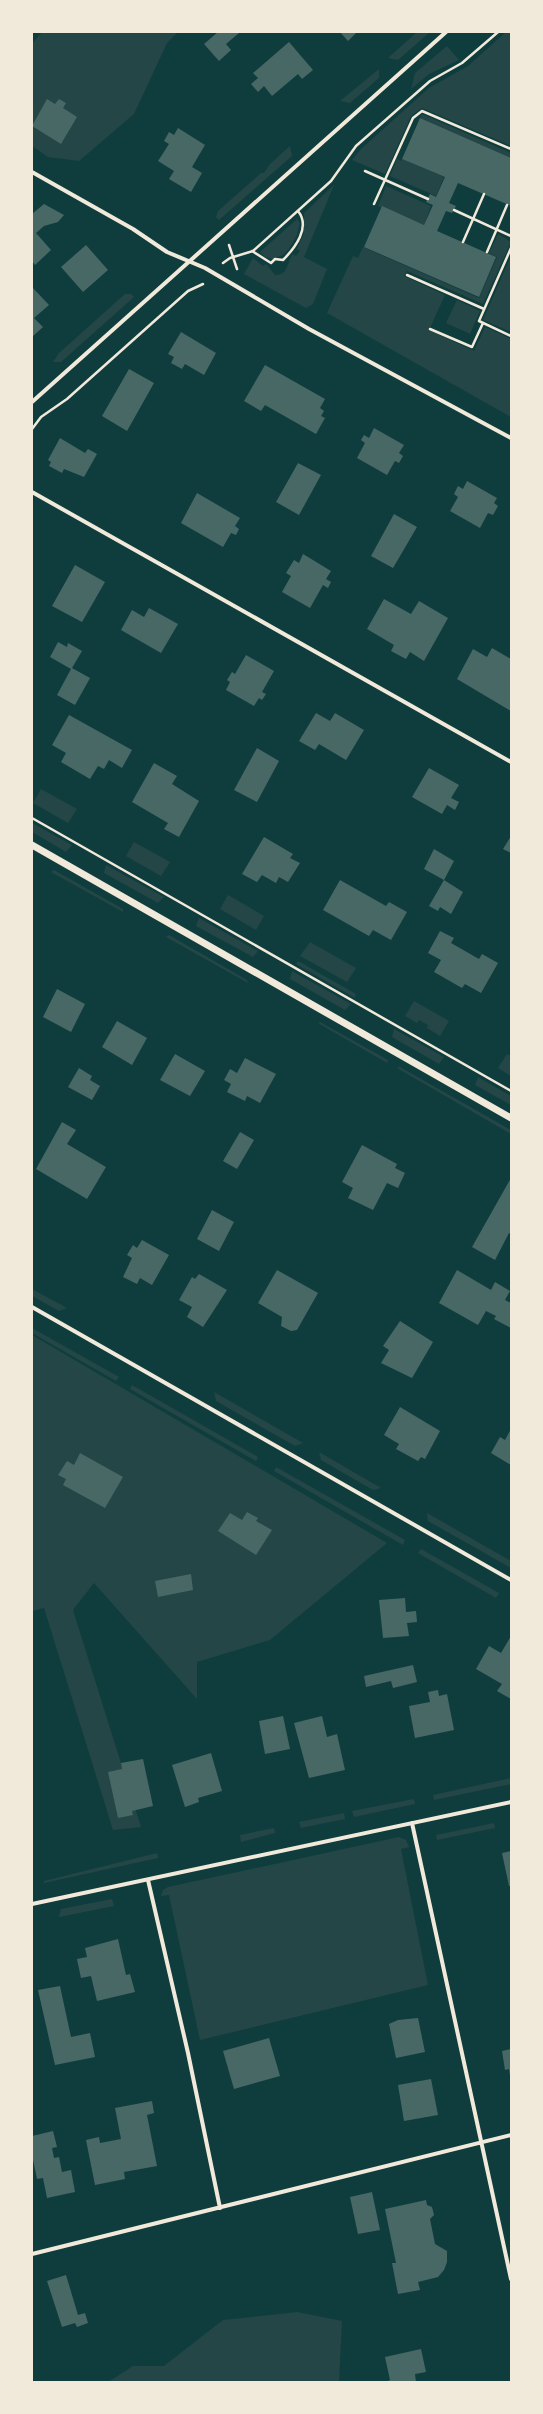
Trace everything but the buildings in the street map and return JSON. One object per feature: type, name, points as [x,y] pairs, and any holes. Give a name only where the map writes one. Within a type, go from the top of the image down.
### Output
[{"type":"street","points":[[32,402],[446,32]]},
{"type":"street","points":[[32,172],[133,229],[167,252],[190,261],[309,329],[511,438]]},
{"type":"street","points":[[32,492],[511,762]]},
{"type":"street","points":[[32,845],[511,1118]]},
{"type":"street","points":[[32,1307],[511,1580]]},
{"type":"street","points":[[32,1904],[511,1802]]},
{"type":"street","points":[[412,1823],[511,2279]]},
{"type":"street","points":[[148,1880],[188,2053],[220,2208]]},
{"type":"street","points":[[32,2254],[511,2135]]},
{"type":"path","points":[[223,264],[234,256],[252,252],[332,181],[356,146],[430,81],[462,63],[498,32]]},
{"type":"path","points":[[374,204],[413,118],[422,110],[511,149]]},
{"type":"path","points":[[365,171],[428,199]]},
{"type":"path","points":[[463,242],[484,194]]},
{"type":"path","points":[[487,252],[507,205]]},
{"type":"path","points":[[454,210],[511,236]]},
{"type":"path","points":[[252,252],[271,263],[275,259],[283,260],[300,236],[302,221],[298,211]]},
{"type":"path","points":[[228,242],[234,256],[237,269]]},
{"type":"path","points":[[511,248],[479,321],[511,336]]},
{"type":"path","points":[[407,275],[484,309]]},
{"type":"path","points":[[32,429],[41,417],[67,399],[188,291],[207,281]]},
{"type":"path","points":[[430,329],[472,347],[484,323]]},
{"type":"path","points":[[32,818],[511,1091]]},
{"type":"shaded area","points":[[42,32],[178,32],[167,43],[134,114],[79,161],[48,157],[32,146],[32,44]]},
{"type":"shaded area","points":[[417,32],[430,32],[398,60],[388,58]]},
{"type":"shaded area","points":[[506,32],[511,32],[511,146],[422,108],[411,116],[385,174],[352,160],[361,149],[429,88],[468,66]]},
{"type":"shaded area","points":[[447,46],[459,60],[429,74],[411,89],[415,73]]},
{"type":"shaded area","points":[[379,69],[379,78],[350,103],[340,101]]},
{"type":"shaded area","points":[[422,114],[511,153],[511,158],[420,118]]},
{"type":"shaded area","points":[[290,146],[292,156],[219,220],[216,217],[218,211],[261,173],[264,173],[270,164]]},
{"type":"shaded area","points":[[397,159],[401,161],[402,159],[444,177],[436,196],[390,176]]},
{"type":"shaded area","points":[[334,185],[304,257],[327,269],[313,304],[306,308],[244,274],[253,258],[263,266],[266,264],[275,275],[283,273],[287,268],[293,254],[296,256],[300,251],[297,249],[304,233],[304,213]]},
{"type":"shaded area","points":[[386,186],[431,206],[424,225],[378,206]]},
{"type":"shaded area","points":[[297,219],[300,223],[297,235],[289,249],[283,255],[272,259],[265,257],[260,252]]},
{"type":"shaded area","points":[[498,234],[511,242],[483,304],[407,271],[404,276],[445,295],[429,330],[474,351],[485,327],[511,339],[511,417],[327,313],[353,256],[358,258],[363,247],[479,298],[497,257],[489,253]]},
{"type":"shaded area","points":[[511,256],[511,332],[483,320]]},
{"type":"shaded area","points":[[125,294],[131,294],[134,297],[61,362],[53,362],[59,353]]},
{"type":"shaded area","points":[[457,300],[480,311],[470,334],[446,323]]},
{"type":"shaded area","points":[[41,789],[77,809],[68,823],[33,803]]},
{"type":"shaded area","points":[[32,823],[72,845],[66,852],[32,832]]},
{"type":"shaded area","points":[[134,842],[170,862],[161,876],[126,856]]},
{"type":"shaded area","points":[[106,865],[164,897],[158,903],[104,873]]},
{"type":"shaded area","points":[[54,870],[123,909],[123,912],[51,872]]},
{"type":"shaded area","points":[[228,895],[264,916],[256,930],[220,909]]},
{"type":"shaded area","points":[[199,918],[258,951],[253,957],[196,926]]},
{"type":"shaded area","points":[[169,935],[247,980],[248,983],[166,937]]},
{"type":"shaded area","points":[[310,942],[356,968],[347,982],[300,956]]},
{"type":"shaded area","points":[[298,961],[356,994],[355,998],[296,964]]},
{"type":"shaded area","points":[[292,971],[351,1004],[345,1010],[290,979]]},
{"type":"shaded area","points":[[414,1001],[449,1021],[440,1036],[427,1028],[428,1025],[419,1020],[417,1023],[405,1016]]},
{"type":"shaded area","points":[[320,1022],[388,1060],[387,1063],[318,1023]]},
{"type":"shaded area","points":[[394,1029],[444,1057],[439,1064],[392,1037]]},
{"type":"shaded area","points":[[507,1054],[511,1056],[511,1076],[498,1068]]},
{"type":"shaded area","points":[[400,1067],[511,1130],[511,1134],[397,1068]]},
{"type":"shaded area","points":[[478,1077],[511,1096],[511,1105],[475,1085]]},
{"type":"shaded area","points":[[32,1289],[67,1308],[59,1311],[32,1296]]},
{"type":"shaded area","points":[[32,1328],[119,1377],[116,1381],[32,1333]]},
{"type":"shaded area","points":[[32,1335],[387,1543],[270,1640],[197,1662],[197,1699],[94,1583],[73,1610],[141,1827],[113,1830],[44,1608],[32,1611]]},
{"type":"shaded area","points":[[132,1385],[258,1457],[256,1461],[130,1389]]},
{"type":"shaded area","points":[[214,1392],[303,1443],[295,1446],[216,1401]]},
{"type":"shaded area","points":[[319,1452],[381,1488],[373,1490],[321,1460]]},
{"type":"shaded area","points":[[276,1467],[405,1540],[403,1545],[274,1471]]},
{"type":"shaded area","points":[[427,1513],[511,1561],[511,1568],[428,1521]]},
{"type":"shaded area","points":[[421,1549],[499,1593],[496,1598],[418,1553]]},
{"type":"shaded area","points":[[511,1778],[511,1784],[434,1800],[433,1795]]},
{"type":"shaded area","points":[[414,1799],[415,1804],[354,1817],[352,1811]]},
{"type":"shaded area","points":[[344,1813],[345,1819],[301,1828],[299,1822]]},
{"type":"shaded area","points":[[494,1823],[495,1828],[437,1840],[436,1835]]},
{"type":"shaded area","points":[[274,1828],[275,1833],[241,1842],[240,1835]]},
{"type":"shaded area","points":[[399,1837],[406,1840],[409,1847],[401,1849],[428,1985],[200,2040],[169,1895],[161,1896],[163,1890],[168,1887]]},
{"type":"shaded area","points":[[157,1853],[158,1858],[44,1883],[44,1881]]},
{"type":"shaded area","points":[[112,1899],[114,1906],[59,1917],[61,1909]]},
{"type":"shaded area","points":[[297,2312],[342,2321],[339,2382],[108,2382],[133,2366],[164,2366],[223,2320]]}]
